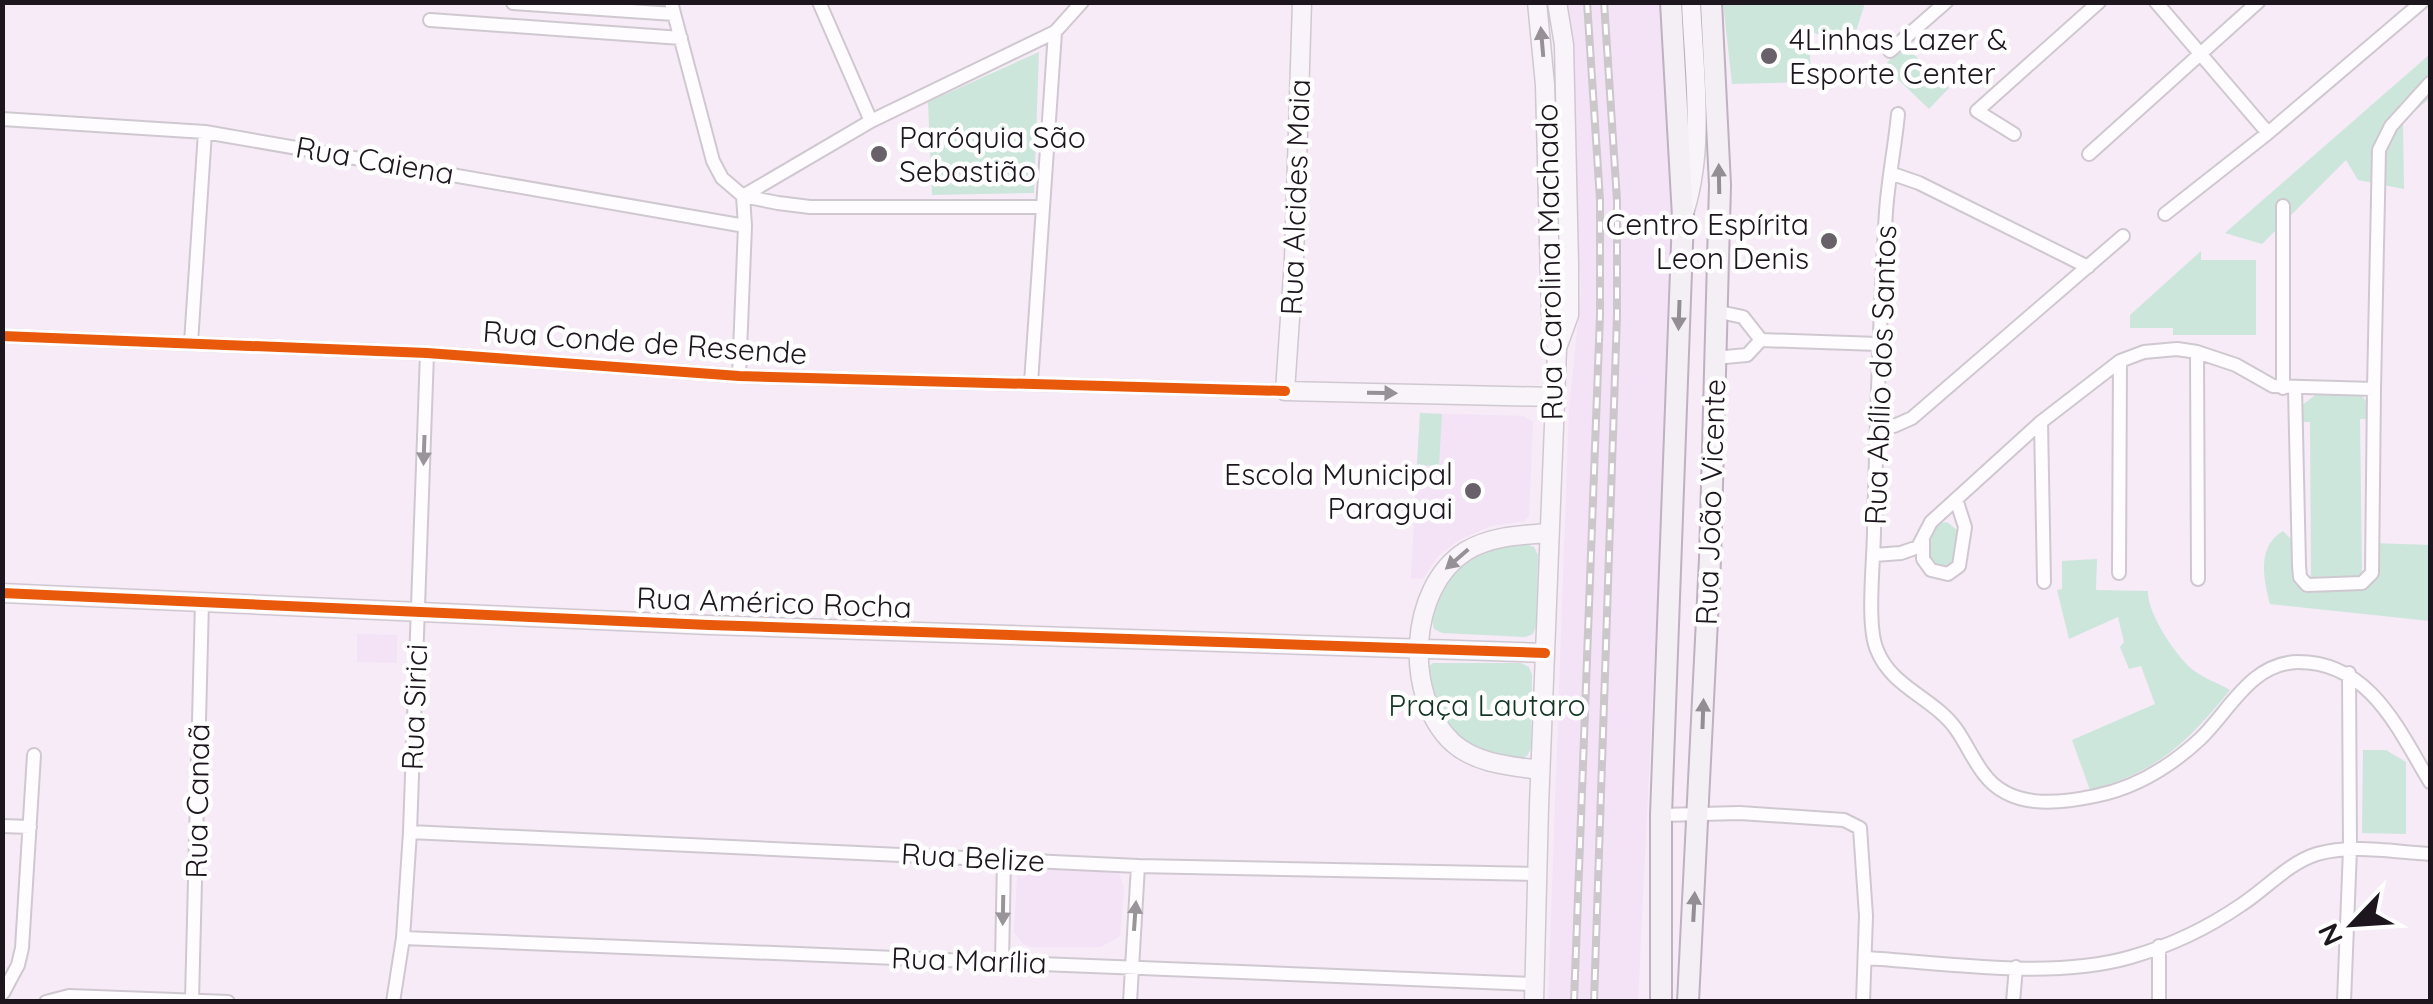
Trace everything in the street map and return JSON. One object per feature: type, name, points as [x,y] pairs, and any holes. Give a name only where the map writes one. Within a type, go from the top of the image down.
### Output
[{"type":"main road","name":"Rua Alcides Maia","points":[[1285,391],[1294,260],[1302,2]]},
{"type":"main road","name":"Rua Carolina Machado","points":[[1535,993],[1536,874],[1557,349],[1550,314],[1545,85],[1538,2]]},
{"type":"main road","points":[[1557,2],[1564,44],[1569,264],[1569,315],[1557,349]]},
{"type":"main road","name":"Rua João Vicente","points":[[1662,1002],[1661,815],[1683,218],[1671,2]]},
{"type":"main road","points":[[1683,218],[1693,184],[1697,144],[1691,2]]},
{"type":"main road","name":"Rua João Vicente","points":[[1688,1002],[1699,812],[1720,185],[1711,2]]},
{"type":"main road","name":"Rua Conde de Resende","points":[[1285,391],[1554,397]]},
{"type":"main road","points":[[1540,770],[1474,757],[1440,729],[1422,686],[1420,648],[1424,611],[1432,586],[1452,561],[1486,541],[1548,533]]},
{"type":"main road","name":"Rua Américo Rocha","points":[[2,594],[729,626],[1545,653]]},
{"type":"street","points":[[819,2],[872,120]]},
{"type":"street","points":[[1890,51],[1946,2]]},
{"type":"street","points":[[2014,134],[1977,111],[2099,2]]},
{"type":"street","points":[[2156,2],[2268,133]]},
{"type":"street","points":[[2089,154],[2258,2]]},
{"type":"street","points":[[2165,214],[2268,133],[2422,2]]},
{"type":"street","points":[[513,3],[673,8],[712,161],[722,178],[743,196],[810,206],[1042,207]]},
{"type":"street","points":[[743,196],[872,120],[1056,32],[1079,3]]},
{"type":"street","points":[[430,20],[681,38]]},
{"type":"street","points":[[1031,383],[1056,32]]},
{"type":"street","points":[[2283,206],[2300,577],[2307,584],[2362,584],[2372,573],[2379,150],[2391,126],[2430,82]]},
{"type":"street","name":"Rua Abílio dos Santos","points":[[1898,114],[1886,206],[1876,427],[1873,637],[1889,672],[1949,720],[1992,783],[2015,798],[2034,802],[2100,796],[2161,770],[2201,738],[2255,677],[2271,669],[2292,662],[2314,663],[2349,673]]},
{"type":"street","name":"Rua Caiena","points":[[2,119],[205,132],[745,226]]},
{"type":"street","points":[[190,343],[205,132]]},
{"type":"street","points":[[1892,174],[1919,183],[2088,267]]},
{"type":"street","points":[[740,376],[743,196]]},
{"type":"street","points":[[1876,427],[1894,426],[1912,418],[2123,236]]},
{"type":"street","points":[[1715,311],[1744,317],[1761,340]]},
{"type":"street","name":"Rua Conde de Resende","points":[[2,336],[427,352],[740,376],[1285,391]]},
{"type":"street","points":[[1714,358],[1747,355],[1761,340],[1878,344]]},
{"type":"street","points":[[1874,555],[1918,548],[1932,522],[2042,422],[2120,361],[2157,349],[2197,352],[2236,365],[2264,383],[2289,388],[2374,389]]},
{"type":"street","name":"Rua Sirici","points":[[393,1002],[404,938],[410,832],[427,352]]},
{"type":"street","points":[[2197,352],[2198,579]]},
{"type":"street","points":[[2119,573],[2120,361]]},
{"type":"street","points":[[2042,422],[2044,582]]},
{"type":"street","points":[[1906,552],[1930,570],[1940,574],[1953,572],[1961,564],[1965,526],[1957,502]]},
{"type":"street","points":[[1922,541],[1925,563]]},
{"type":"street","name":"Rua Canaã","points":[[192,1000],[202,602]]},
{"type":"street","points":[[2349,673],[2377,697],[2430,782]]},
{"type":"street","points":[[2344,1002],[2350,849],[2349,673]]},
{"type":"street","points":[[13,1002],[3,992],[18,965],[22,948],[34,755]]},
{"type":"street","points":[[1661,815],[1699,812],[1844,820],[1860,828],[1866,958],[1863,1002]]},
{"type":"street","points":[[2,826],[30,827]]},
{"type":"street","name":"Rua Belize","points":[[410,832],[1138,866],[1536,874]]},
{"type":"street","points":[[1866,958],[2016,967],[2096,965],[2159,946],[2238,907],[2302,861],[2318,854],[2350,849],[2430,854]]},
{"type":"street","points":[[1002,962],[1004,858]]},
{"type":"street","points":[[1130,1002],[1138,866]]},
{"type":"street","name":"Rua Marília","points":[[404,938],[680,952],[1132,966],[1535,993]]},
{"type":"street","points":[[2159,946],[2159,1002]]},
{"type":"street","points":[[2013,1002],[2016,967]]},
{"type":"street","points":[[46,1002],[70,996],[228,1002]]},
{"type":"shaded area","points":[[1566,3],[1662,3],[1673,201],[1638,1001],[1548,1002],[1569,410],[1581,293]]},
{"type":"shaded area","name":"Escola Municipal Paraguai","points":[[1420,413],[1523,416],[1533,422],[1529,516],[1525,521],[1490,526],[1459,540],[1438,556],[1423,579],[1411,578]]},
{"type":"shaded area","points":[[357,634],[397,635],[397,663],[357,662]]},
{"type":"shaded area","points":[[1018,860],[1116,863],[1124,889],[1120,936],[1101,947],[1030,947],[1022,943],[1014,932]]},
{"type":"green space","name":"4Linhas Lazer & Esporte Center","points":[[1723,2],[1865,3],[1850,50],[1809,30],[1811,82],[1732,84]]},
{"type":"green space","points":[[1904,45],[1949,88],[1929,109],[1884,66]]},
{"type":"green space","points":[[1039,52],[1034,193],[932,195],[928,102]]},
{"type":"green space","points":[[2430,54],[2430,98],[2403,121],[2404,189],[2358,180],[2346,160],[2262,244],[2225,233]]},
{"type":"green space","points":[[2201,251],[2201,260],[2256,260],[2256,335],[2173,335],[2173,328],[2130,328],[2130,315]]},
{"type":"green space","points":[[2318,393],[2354,393],[2366,400],[2369,408],[2370,419],[2360,419],[2362,576],[2311,577],[2310,422],[2301,422],[2301,406]]},
{"type":"green space","points":[[1420,413],[1442,414],[1439,466],[1417,465]]},
{"type":"green space","points":[[1947,522],[1957,530],[1957,559],[1951,565],[1937,567],[1930,560],[1930,536],[1937,524]]},
{"type":"green space","points":[[2283,531],[2295,543],[2296,581],[2362,583],[2373,560],[2373,543],[2430,545],[2430,621],[2270,604],[2264,563],[2269,545]]},
{"type":"green space","points":[[1526,544],[1534,547],[1538,555],[1533,634],[1525,637],[1442,633],[1434,629],[1436,601],[1458,570],[1476,556]]},
{"type":"green space","points":[[2097,559],[2096,590],[2148,591],[2157,622],[2179,655],[2197,673],[2230,690],[2169,753],[2134,774],[2090,790],[2072,740],[2155,704],[2141,666],[2129,669],[2120,647],[2124,642],[2118,617],[2069,639],[2057,590],[2062,589],[2062,561]]},
{"type":"green space","name":"Praça Lautaro","points":[[1433,663],[1521,663],[1529,667],[1531,748],[1527,756],[1513,758],[1489,753],[1475,748],[1453,731],[1435,696],[1427,668]]},
{"type":"green space","points":[[2363,750],[2386,750],[2406,762],[2406,834],[2362,833]]},
{"type":"railway","points":[[1574,1002],[1600,315],[1600,200],[1587,2]]},
{"type":"railway","points":[[1594,1002],[1617,315],[1617,200],[1604,2]]},
{"type":"cycle path","points":[[2,336],[427,353],[739,376],[1285,391]]},
{"type":"cycle path","points":[[2,593],[709,625],[1545,653]]},
{"type":"place","name":"4Linhas Lazer & Esporte Center","points":[[1769,56]]},
{"type":"place","name":"Paróquia São Sebastião","points":[[879,154]]},
{"type":"place","name":"Centro Espírita Leon Denis","points":[[1829,241]]},
{"type":"place","name":"Escola Municipal Paraguai","points":[[1473,491]]}]
